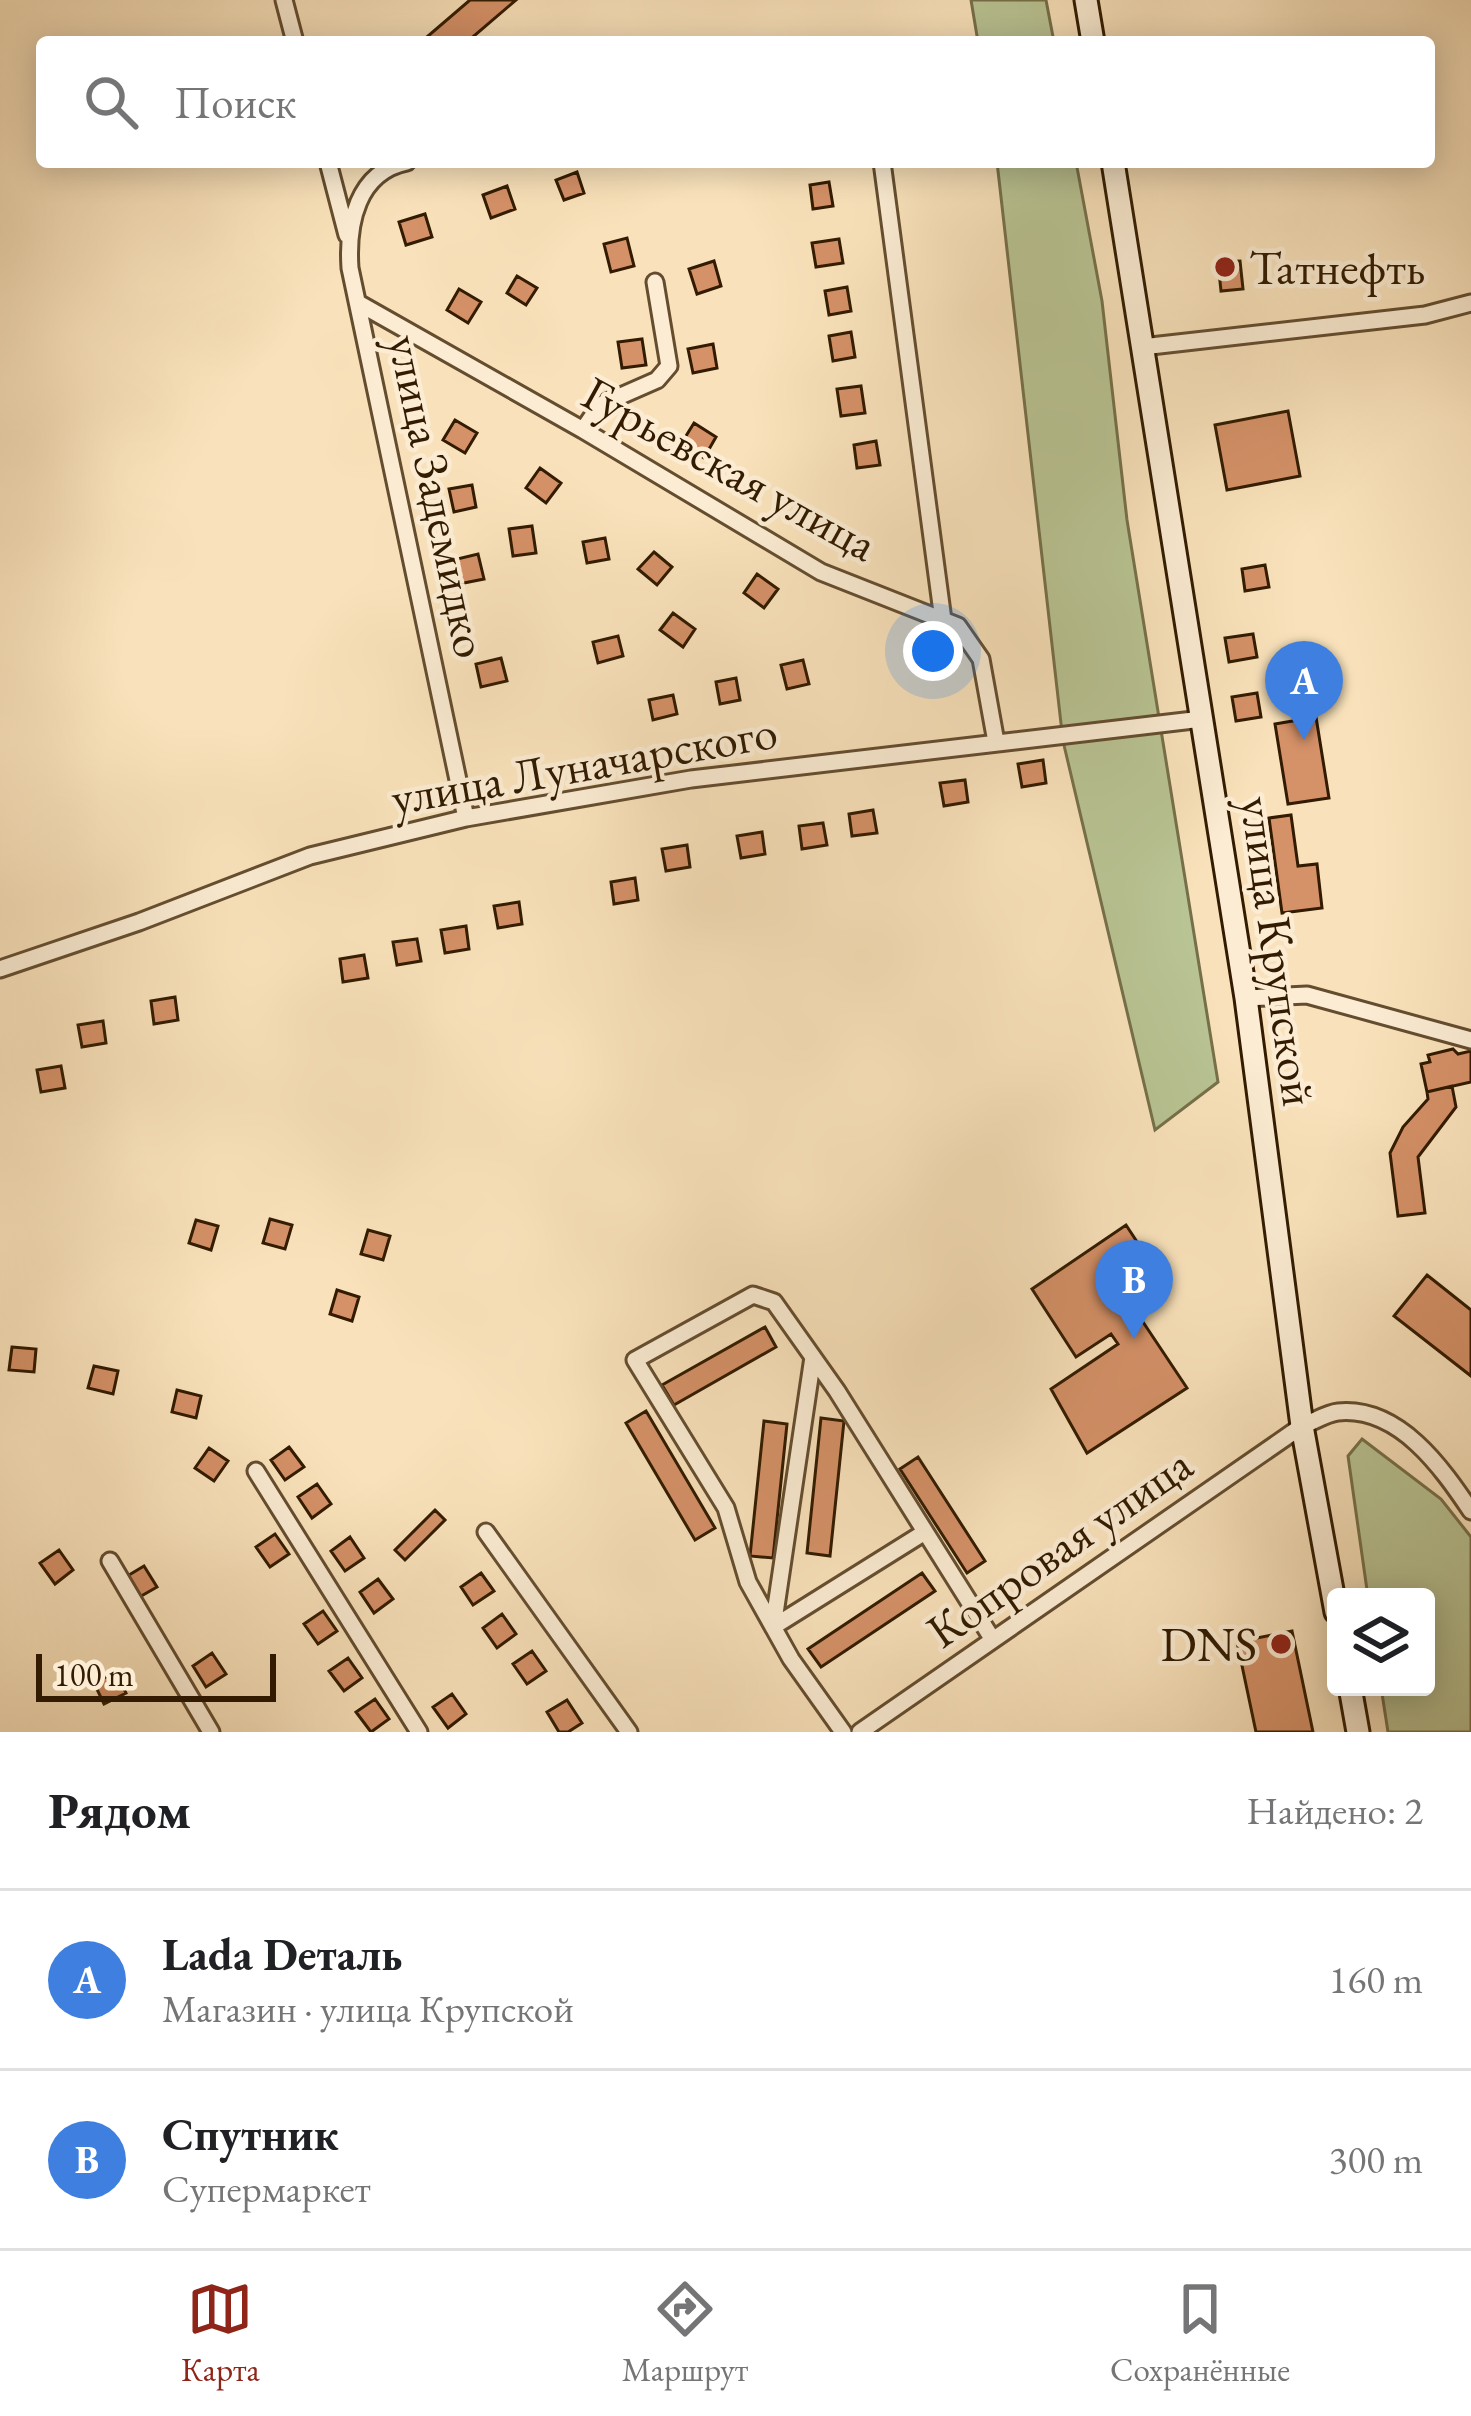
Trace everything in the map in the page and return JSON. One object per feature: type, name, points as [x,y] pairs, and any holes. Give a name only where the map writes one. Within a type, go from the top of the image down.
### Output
[{"type":"street","points":[[284,0],[294,36]]},
{"type":"street","points":[[1086,0],[1092,36]]},
{"type":"street","points":[[330,168],[348,238]]},
{"type":"street","name":"улица Задемидко","points":[[392,168],[378,174],[364,191],[348,238],[350,268],[466,818]]},
{"type":"street","points":[[883,168],[943,620]]},
{"type":"street","name":"улица Крупской","points":[[1114,168],[1246,998],[1302,1426],[1332,1588]]},
{"type":"street","points":[[583,430],[599,405],[657,380],[669,366],[656,282]]},
{"type":"street","points":[[1142,347],[1425,315],[1471,303]]},
{"type":"street","name":"Гурьевская улица","points":[[360,304],[821,572],[958,626],[981,659],[996,742]]},
{"type":"street","name":"улица Луначарского","points":[[0,969],[310,856],[466,818],[691,779],[1202,719]]},
{"type":"street","points":[[1246,998],[1307,995],[1471,1040]]},
{"type":"street","points":[[842,1732],[773,1627],[748,1582],[726,1508],[635,1360],[753,1295],[774,1302],[993,1640]]},
{"type":"street","points":[[773,1627],[813,1357]]},
{"type":"street","points":[[1302,1426],[1337,1412],[1379,1417],[1437,1462],[1471,1511]]},
{"type":"street","name":"Копровая улица","points":[[860,1732],[1302,1426]]},
{"type":"street","points":[[256,1471],[419,1732]]},
{"type":"street","points":[[486,1532],[629,1732]]},
{"type":"street","points":[[773,1627],[925,1532]]},
{"type":"street","points":[[110,1561],[211,1732]]},
{"type":"street","points":[[1352,1696],[1358,1732]]},
{"type":"green space","points":[[971,0],[1046,0],[1053,36],[977,36]]},
{"type":"green space","points":[[998,168],[1077,168],[1102,301],[1127,520],[1218,1082],[1155,1130],[1063,741]]},
{"type":"green space","points":[[1362,1439],[1441,1499],[1471,1537],[1471,1732],[1388,1732],[1382,1696],[1435,1696],[1435,1588],[1367,1588],[1348,1456]]},
{"type":"building","points":[[470,0],[516,0],[474,36],[428,36]]},
{"type":"building","points":[[577,172],[584,193],[564,200],[556,180]]},
{"type":"building","points":[[829,182],[833,206],[813,209],[810,185]]},
{"type":"building","points":[[507,186],[515,209],[491,218],[483,195]]},
{"type":"building","points":[[425,214],[432,237],[406,245],[399,222]]},
{"type":"building","points":[[627,238],[634,266],[611,272],[604,244]]},
{"type":"building","points":[[839,239],[843,263],[816,267],[812,243]]},
{"type":"building","points":[[714,261],[721,286],[697,294],[689,269]]},
{"type":"building","points":[[1240,261],[1243,289],[1221,291],[1218,262]]},
{"type":"building","points":[[517,276],[537,288],[526,305],[507,293]]},
{"type":"building","points":[[847,287],[851,311],[829,315],[825,291]]},
{"type":"building","points":[[459,289],[481,302],[468,323],[447,310]]},
{"type":"building","points":[[851,332],[855,357],[833,361],[829,336]]},
{"type":"building","points":[[642,339],[646,365],[622,368],[618,342]]},
{"type":"building","points":[[713,344],[717,368],[693,373],[688,349]]},
{"type":"building","points":[[861,386],[865,413],[841,416],[837,389]]},
{"type":"building","points":[[1288,411],[1300,476],[1227,490],[1215,425]]},
{"type":"building","points":[[455,420],[477,433],[465,453],[443,440]]},
{"type":"building","points":[[694,423],[716,437],[704,458],[681,444]]},
{"type":"building","points":[[876,441],[880,465],[857,468],[854,445]]},
{"type":"building","points":[[540,468],[561,483],[546,503],[526,488]]},
{"type":"building","points":[[472,485],[476,507],[454,512],[449,489]]},
{"type":"building","points":[[532,526],[536,553],[513,556],[509,529]]},
{"type":"building","points":[[605,538],[609,559],[587,563],[583,542]]},
{"type":"building","points":[[654,552],[672,567],[657,585],[638,569]]},
{"type":"building","points":[[478,554],[484,579],[459,584],[453,560]]},
{"type":"building","points":[[1265,565],[1269,587],[1245,591],[1242,569]]},
{"type":"building","points":[[757,574],[778,589],[764,608],[744,593]]},
{"type":"building","points":[[673,613],[695,629],[683,647],[660,630]]},
{"type":"building","points":[[1253,634],[1257,657],[1229,662],[1225,638]]},
{"type":"building","points":[[618,636],[623,656],[598,663],[593,642]]},
{"type":"building","points":[[501,658],[507,681],[481,687],[476,664]]},
{"type":"building","points":[[803,660],[809,684],[787,689],[781,665]]},
{"type":"building","points":[[736,678],[740,700],[720,704],[716,682]]},
{"type":"building","points":[[1257,693],[1261,717],[1236,721],[1232,697]]},
{"type":"building","points":[[673,695],[677,714],[653,720],[649,700]]},
{"type":"building","points":[[1316,717],[1329,798],[1288,804],[1275,724]]},
{"type":"building","points":[[1043,760],[1046,783],[1022,787],[1018,764]]},
{"type":"building","points":[[965,780],[968,802],[944,806],[940,783]]},
{"type":"building","points":[[873,810],[877,833],[852,836],[849,814]]},
{"type":"building","points":[[1291,815],[1298,866],[1317,864],[1322,908],[1282,913],[1269,818]]},
{"type":"building","points":[[823,823],[827,845],[802,849],[799,826]]},
{"type":"building","points":[[762,832],[765,854],[741,858],[737,836]]},
{"type":"building","points":[[687,845],[690,867],[666,871],[662,849]]},
{"type":"building","points":[[635,878],[638,900],[614,904],[611,882]]},
{"type":"building","points":[[519,902],[522,924],[498,928],[494,906]]},
{"type":"building","points":[[466,926],[469,949],[445,953],[441,930]]},
{"type":"building","points":[[417,939],[421,961],[397,965],[393,942]]},
{"type":"building","points":[[364,955],[368,978],[343,982],[340,959]]},
{"type":"building","points":[[175,997],[178,1020],[154,1024],[151,1001]]},
{"type":"building","points":[[103,1021],[106,1043],[82,1047],[78,1025]]},
{"type":"building","points":[[1453,1049],[1458,1054],[1471,1051],[1471,1082],[1427,1092],[1421,1064],[1430,1062],[1428,1055]]},
{"type":"building","points":[[61,1066],[65,1088],[41,1092],[37,1070]]},
{"type":"building","points":[[1452,1086],[1456,1107],[1418,1157],[1425,1213],[1398,1216],[1390,1153],[1403,1127],[1428,1099],[1427,1092]]},
{"type":"building","points":[[270,1219],[292,1225],[285,1249],[263,1243]]},
{"type":"building","points":[[196,1220],[218,1226],[211,1250],[189,1243]]},
{"type":"building","points":[[1126,1225],[1168,1289],[1135,1310],[1187,1388],[1087,1453],[1051,1389],[1118,1344],[1111,1334],[1076,1357],[1032,1289]]},
{"type":"building","points":[[368,1230],[390,1236],[383,1260],[361,1254]]},
{"type":"building","points":[[1427,1275],[1471,1310],[1471,1376],[1394,1316]]},
{"type":"building","points":[[337,1290],[359,1297],[352,1321],[330,1314]]},
{"type":"building","points":[[765,1327],[776,1347],[674,1405],[662,1385]]},
{"type":"building","points":[[12,1347],[36,1349],[34,1372],[9,1370]]},
{"type":"building","points":[[94,1366],[118,1371],[113,1394],[88,1388]]},
{"type":"building","points":[[177,1390],[201,1396],[196,1418],[172,1412]]},
{"type":"building","points":[[646,1411],[715,1528],[695,1540],[626,1423]]},
{"type":"building","points":[[821,1418],[844,1421],[830,1556],[807,1553]]},
{"type":"building","points":[[764,1421],[787,1424],[773,1558],[750,1556]]},
{"type":"building","points":[[289,1447],[304,1467],[285,1480],[271,1460]]},
{"type":"building","points":[[209,1448],[228,1461],[214,1481],[195,1468]]},
{"type":"building","points":[[918,1457],[985,1561],[967,1573],[900,1469]]},
{"type":"building","points":[[317,1484],[331,1504],[312,1518],[298,1497]]},
{"type":"building","points":[[435,1510],[445,1520],[405,1560],[395,1550]]},
{"type":"building","points":[[275,1534],[289,1554],[270,1567],[256,1547]]},
{"type":"building","points":[[350,1537],[364,1558],[345,1571],[331,1551]]},
{"type":"building","points":[[59,1550],[73,1570],[55,1584],[40,1563]]},
{"type":"building","points":[[144,1566],[157,1587],[136,1599],[124,1578]]},
{"type":"building","points":[[481,1573],[494,1591],[473,1605],[461,1587]]},
{"type":"building","points":[[922,1573],[935,1591],[821,1667],[808,1649]]},
{"type":"building","points":[[378,1579],[393,1599],[374,1613],[360,1592]]},
{"type":"building","points":[[323,1611],[337,1631],[318,1644],[304,1624]]},
{"type":"building","points":[[502,1614],[516,1634],[497,1648],[483,1628]]},
{"type":"building","points":[[1292,1631],[1313,1732],[1256,1732],[1237,1642]]},
{"type":"building","points":[[532,1651],[546,1671],[527,1684],[513,1664]]},
{"type":"building","points":[[212,1653],[226,1674],[206,1687],[193,1666]]},
{"type":"building","points":[[348,1658],[362,1678],[344,1691],[329,1671]]},
{"type":"building","points":[[116,1672],[126,1693],[104,1704],[94,1683]]},
{"type":"building","points":[[452,1694],[466,1714],[448,1728],[433,1707]]},
{"type":"building","points":[[375,1699],[389,1719],[371,1732],[356,1712]]},
{"type":"building","points":[[567,1700],[582,1723],[559,1732],[547,1712]]},
{"type":"place","name":"Татнефть","points":[[1225,267]]},
{"type":"place","name":"Lada Dеталь","points":[[1304,740]]},
{"type":"place","name":"Спутник","points":[[1134,1339]]},
{"type":"place","name":"DNS","points":[[1281,1644]]}]
